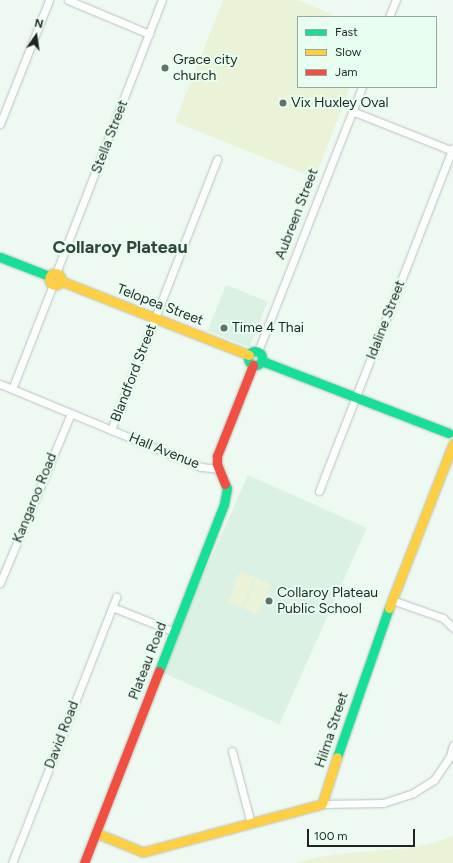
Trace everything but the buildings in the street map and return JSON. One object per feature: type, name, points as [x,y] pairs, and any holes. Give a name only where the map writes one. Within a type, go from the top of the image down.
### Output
[{"type":"street","points":[[0,124],[49,0]]},
{"type":"street","points":[[68,0],[149,34]]},
{"type":"street","name":"Stella Street","points":[[53,274],[162,0]]},
{"type":"street","points":[[389,16],[396,0]]},
{"type":"street","name":"Aubreen Street","points":[[258,351],[362,88]]},
{"type":"street","points":[[352,111],[453,150]]},
{"type":"street","name":"Idaline Street","points":[[319,492],[453,150]]},
{"type":"street","name":"Blandford Street","points":[[111,430],[218,159]]},
{"type":"street","points":[[0,257],[53,274],[49,282],[57,283],[12,389]]},
{"type":"street","name":"Telopea Street","points":[[57,283],[155,318],[249,355]]},
{"type":"street","points":[[252,351],[258,351],[263,356],[262,361],[257,365],[252,365],[248,360],[249,355],[252,351]]},
{"type":"street","points":[[262,361],[451,431],[449,439],[453,443]]},
{"type":"street","points":[[219,469],[217,456],[252,365]]},
{"type":"street","name":"Hall Avenue","points":[[0,384],[201,467],[219,469]]},
{"type":"street","name":"Kangaroo Road","points":[[0,583],[71,413]]},
{"type":"street","name":"Hilma Street","points":[[322,804],[353,708],[392,600],[453,443]]},
{"type":"street","name":"Plateau Road","points":[[84,863],[226,498],[227,488],[219,469]]},
{"type":"street","name":"David Road","points":[[12,863],[116,598]]},
{"type":"street","points":[[392,600],[443,618],[453,628]]},
{"type":"street","points":[[112,607],[174,632]]},
{"type":"street","points":[[96,833],[143,852],[322,804],[383,803],[413,793],[434,780],[452,757],[453,745]]},
{"type":"street","points":[[232,751],[252,824]]},
{"type":"shaded area","points":[[223,0],[297,0],[332,14],[331,16],[297,16],[297,88],[350,88],[315,178],[175,122]]},
{"type":"shaded area","points":[[226,285],[268,302],[249,347],[208,330]]},
{"type":"shaded area","name":"Collaroy Plateau Public School","points":[[248,475],[367,528],[279,724],[161,671]]},
{"type":"shaded area","points":[[240,571],[255,577],[242,608],[228,602]]},
{"type":"shaded area","points":[[256,578],[271,584],[258,615],[244,609]]},
{"type":"shaded area","points":[[453,836],[453,863],[294,863],[334,854],[410,848],[437,842]]},
{"type":"traffic: fast","points":[[0,257],[49,276]]},
{"type":"traffic: fast","points":[[252,351],[258,351],[262,355],[262,358],[262,361],[258,365],[252,365],[248,361],[248,355],[252,351]]},
{"type":"traffic: fast","points":[[262,361],[449,433]]},
{"type":"traffic: fast","points":[[159,671],[224,504],[227,488],[225,484]]},
{"type":"traffic: fast","points":[[337,757],[389,608]]},
{"type":"traffic: slow","points":[[57,273],[60,274],[61,279],[60,284],[53,285],[50,284],[49,277],[50,274],[57,273]]},
{"type":"traffic: slow","points":[[61,281],[249,355]]},
{"type":"traffic: slow","points":[[389,608],[453,444]]},
{"type":"traffic: slow","points":[[96,833],[143,852],[322,804],[337,757]]},
{"type":"traffic: jam","points":[[225,484],[217,464],[217,456],[253,365]]},
{"type":"traffic: jam","points":[[84,863],[159,671]]},
{"type":"place","name":"Grace city church","points":[[165,68]]},
{"type":"place","name":"Vix Huxley Oval","points":[[283,103]]},
{"type":"place","name":"Time 4 Thai","points":[[224,328]]},
{"type":"place","name":"Collaroy Plateau Public School","points":[[269,601]]},
{"type":"district","name":"Collaroy Plateau","points":[[120,247]]}]
